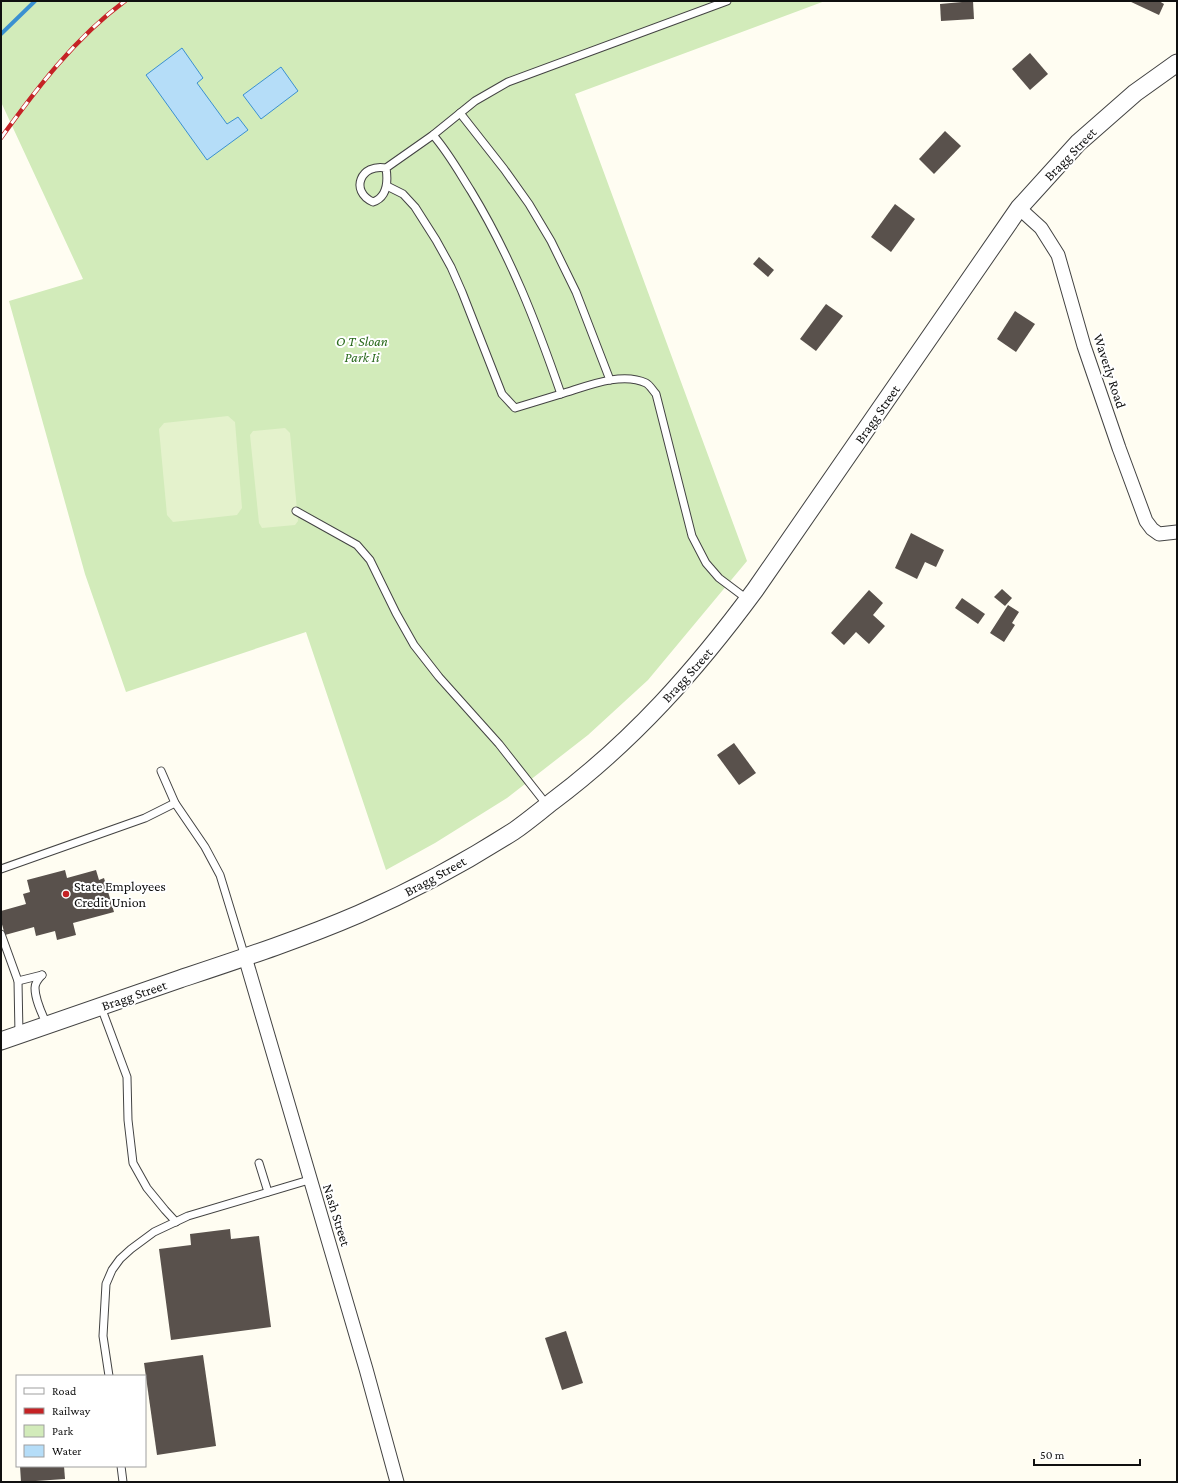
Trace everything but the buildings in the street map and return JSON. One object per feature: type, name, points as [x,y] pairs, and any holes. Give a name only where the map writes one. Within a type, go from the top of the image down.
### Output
[{"type":"street","name":"Bragg Street","points":[[1,1041],[245,957],[358,914],[447,871],[515,830],[582,780],[654,713],[716,643],[748,600],[1019,208],[1078,143],[1135,93],[1177,63]]},
{"type":"street","name":"Waverly Road","points":[[1019,208],[1041,228],[1058,256],[1087,353],[1119,448],[1146,520],[1152,529],[1159,534],[1176,532]]},
{"type":"street","name":"Nash Street","points":[[245,957],[309,1180],[366,1369],[397,1482]]},
{"type":"lane","points":[[386,168],[387,186],[385,192],[378,200],[373,202],[365,198],[361,190],[360,182],[366,170],[380,167],[386,168],[433,135],[475,101],[508,82],[727,1]]},
{"type":"lane","points":[[460,113],[529,204],[551,241],[576,292],[610,380]]},
{"type":"lane","points":[[433,135],[457,169],[483,212],[510,262],[533,315],[561,394]]},
{"type":"lane","points":[[387,186],[403,194],[415,207],[436,240],[451,267],[462,292],[502,394],[516,408],[610,380],[632,379],[647,384],[656,394],[692,536],[706,563],[719,578],[748,600]]},
{"type":"lane","points":[[296,510],[357,545],[370,560],[396,613],[414,645],[439,677],[499,744],[548,806]]},
{"type":"lane","points":[[160,771],[175,803],[205,847],[220,875],[245,957]]},
{"type":"lane","points":[[1,869],[145,818],[175,803]]},
{"type":"lane","points":[[1,934],[18,981],[19,1034]]},
{"type":"lane","points":[[18,981],[42,974],[37,980],[35,988],[38,1003],[47,1025]]},
{"type":"lane","points":[[101,1006],[126,1077],[128,1120],[133,1163],[147,1188],[164,1210],[176,1222]]},
{"type":"lane","points":[[259,1163],[268,1192]]},
{"type":"lane","points":[[109,1375],[103,1336],[106,1284],[112,1270],[120,1259],[154,1232],[188,1216],[309,1180]]},
{"type":"lane","points":[[121,1467],[123,1482]]},
{"type":"green space","name":"O T Sloan Park Ii","points":[[1,1],[825,1],[575,94],[747,561],[648,680],[588,735],[507,798],[435,843],[386,870],[306,632],[126,692],[85,574],[9,301],[83,279],[1,102]]},
{"type":"green space","points":[[228,416],[235,422],[242,508],[237,515],[173,522],[167,515],[159,429],[164,423]]},
{"type":"green space","points":[[285,428],[290,433],[298,521],[295,525],[262,528],[259,523],[250,435],[253,431]]},
{"type":"water","points":[[182,48],[203,78],[197,83],[227,124],[238,117],[248,130],[207,160],[146,75]]},
{"type":"water","points":[[281,67],[298,91],[261,119],[243,95]]},
{"type":"waterway","points":[[1,34],[35,1]]},
{"type":"railway","points":[[1,138],[43,82],[73,47],[107,15],[125,1]]},
{"type":"place","name":"State Employees Credit Union","points":[[66,894]]}]
